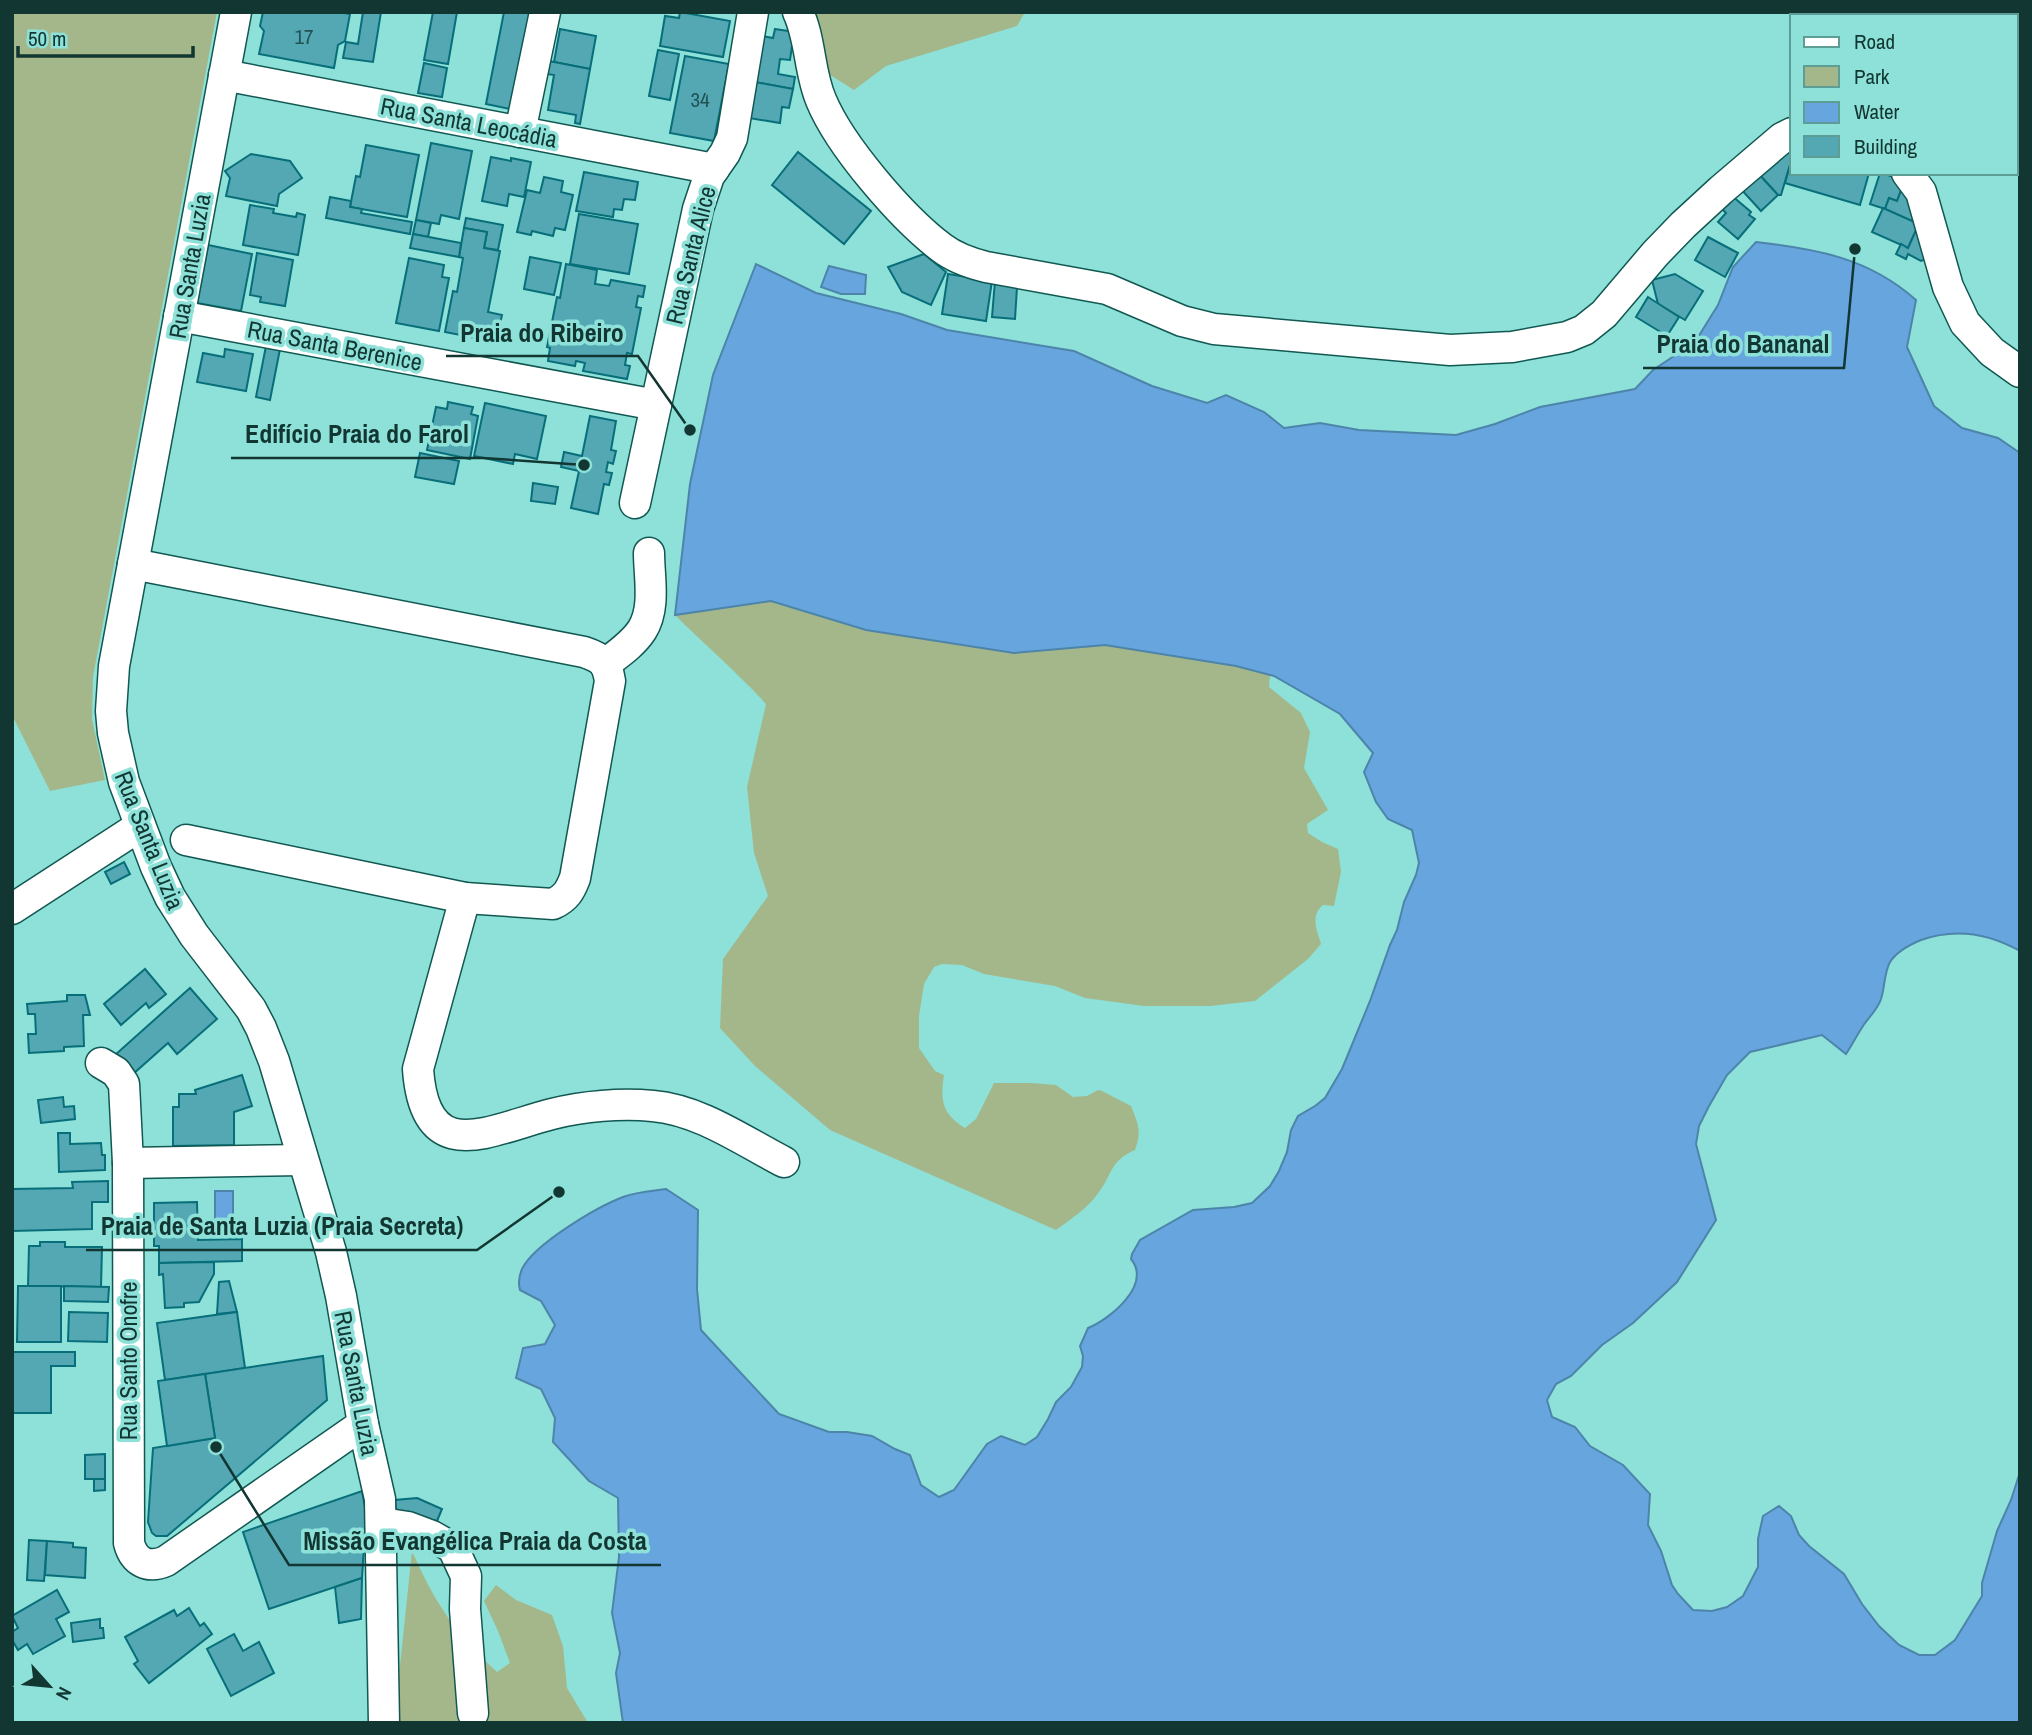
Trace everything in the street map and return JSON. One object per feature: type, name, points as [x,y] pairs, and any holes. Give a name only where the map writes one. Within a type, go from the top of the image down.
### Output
[{"type":"street","name":"Rua Santa Luzia","points":[[236,12],[114,666],[111,711],[117,758],[124,782],[162,882],[181,917],[251,1009],[261,1028],[274,1061],[331,1252],[380,1499],[384,1723]]},
{"type":"street","points":[[520,132],[545,12]]},
{"type":"street","name":"Rua Santa Alice","points":[[635,503],[703,189],[732,138],[753,12]]},
{"type":"street","points":[[798,12],[807,38],[816,85],[832,123],[874,180],[901,210],[942,248],[970,263],[986,267],[1107,289],[1182,321],[1214,329],[1440,350],[1512,346],[1567,337],[1584,330],[1604,314],[1683,225],[1731,181],[1790,134]]},
{"type":"street","name":"Rua Santa Leocádia","points":[[224,75],[714,169]]},
{"type":"street","points":[[1908,175],[1921,192],[1948,287],[1965,323],[1992,352],[2020,372]]},
{"type":"street","name":"Rua Santa Berenice","points":[[179,316],[656,405]]},
{"type":"street","points":[[605,664],[628,646],[642,629],[650,610],[649,553]]},
{"type":"street","points":[[134,564],[584,652],[595,655],[605,664],[610,681],[575,878],[570,891],[553,904],[465,898],[186,840]]},
{"type":"street","points":[[12,909],[140,826]]},
{"type":"street","points":[[465,898],[418,1069],[419,1091],[426,1111],[438,1125],[453,1134],[471,1136],[553,1113],[589,1107],[652,1105],[679,1109],[701,1118],[785,1162]]},
{"type":"street","name":"Rua Santo Onofre","points":[[101,1063],[116,1072],[124,1084],[128,1163],[129,1543],[136,1558],[143,1563],[159,1565],[166,1562],[363,1424]]},
{"type":"street","points":[[128,1163],[302,1160]]},
{"type":"street","points":[[382,1523],[408,1527],[453,1548],[466,1576],[465,1609],[473,1713]]},
{"type":"green space","points":[[12,12],[217,12],[93,677],[92,719],[105,780],[50,791],[12,715]]},
{"type":"green space","points":[[805,12],[1025,12],[1017,26],[886,66],[854,90],[827,73]]},
{"type":"green space","points":[[771,601],[866,630],[1014,653],[1105,645],[1236,666],[1270,675],[1269,687],[1301,713],[1310,732],[1304,768],[1328,810],[1307,824],[1308,833],[1338,849],[1341,872],[1334,906],[1323,905],[1317,914],[1316,923],[1321,944],[1308,959],[1255,1001],[1210,1006],[1144,1006],[1085,998],[1055,986],[984,974],[962,965],[942,964],[934,967],[924,984],[919,1016],[919,1048],[935,1071],[944,1075],[944,1106],[951,1117],[965,1128],[976,1119],[994,1083],[1056,1085],[1073,1097],[1087,1096],[1098,1090],[1131,1106],[1138,1128],[1135,1150],[1116,1163],[1095,1198],[1056,1230],[830,1130],[755,1066],[720,1028],[723,959],[768,896],[754,853],[747,787],[766,704],[675,615]]},
{"type":"green space","points":[[412,1551],[447,1616],[497,1672],[510,1663],[484,1601],[496,1585],[516,1600],[552,1615],[563,1646],[567,1688],[588,1723],[394,1723]]},
{"type":"water","points":[[1756,242],[1821,252],[1861,265],[1880,274],[1916,300],[1907,347],[1934,406],[1962,428],[1998,438],[2020,453],[2020,951],[1996,940],[1971,934],[1946,934],[1921,940],[1904,949],[1890,962],[1880,1003],[1846,1054],[1822,1035],[1750,1052],[1727,1075],[1699,1126],[1696,1144],[1716,1220],[1677,1282],[1633,1323],[1602,1345],[1571,1376],[1556,1384],[1547,1400],[1552,1417],[1575,1427],[1590,1446],[1623,1465],[1650,1494],[1648,1525],[1661,1551],[1672,1585],[1693,1610],[1712,1611],[1727,1607],[1743,1596],[1758,1567],[1758,1539],[1763,1516],[1779,1506],[1791,1516],[1799,1535],[1809,1546],[1844,1574],[1879,1626],[1899,1645],[1919,1655],[1935,1655],[1955,1640],[1982,1596],[1982,1583],[1997,1531],[2020,1472],[2020,1723],[623,1723],[616,1673],[620,1653],[612,1613],[619,1557],[618,1498],[589,1481],[553,1442],[555,1418],[541,1389],[516,1378],[523,1348],[545,1344],[555,1325],[541,1301],[520,1290],[520,1274],[529,1259],[567,1227],[598,1209],[628,1195],[666,1189],[698,1210],[697,1289],[701,1330],[779,1414],[829,1432],[872,1436],[910,1455],[921,1485],[939,1497],[954,1490],[987,1444],[1001,1436],[1025,1445],[1037,1437],[1056,1402],[1071,1387],[1082,1367],[1080,1346],[1088,1328],[1117,1309],[1132,1290],[1136,1269],[1131,1259],[1140,1240],[1193,1210],[1252,1203],[1270,1186],[1287,1152],[1291,1130],[1298,1116],[1325,1098],[1342,1069],[1397,930],[1419,863],[1412,830],[1388,819],[1376,802],[1364,772],[1373,753],[1340,714],[1274,676],[1236,666],[1105,645],[1014,653],[866,630],[771,601],[675,615],[690,484],[713,375],[756,264],[816,293],[901,314],[947,330],[1074,351],[1152,386],[1207,403],[1226,395],[1264,412],[1284,428],[1320,423],[1359,430],[1456,435],[1540,407],[1635,389],[1653,370],[1695,342],[1718,305],[1733,267]]},
{"type":"water","points":[[829,266],[866,275],[865,294],[841,294],[821,287]]},
{"type":"water","points":[[215,1191],[233,1191],[233,1219],[215,1219]]},
{"type":"building","points":[[263,12],[350,14],[345,41],[338,45],[334,68],[259,54],[264,31],[260,26]]},
{"type":"building","points":[[363,12],[381,12],[373,62],[343,58],[346,42],[358,44]]},
{"type":"building","points":[[433,12],[457,12],[448,64],[424,60]]},
{"type":"building","points":[[504,12],[530,12],[510,109],[486,104]]},
{"type":"building","points":[[680,12],[730,21],[723,57],[660,46],[665,16],[679,18]]},
{"type":"building","points":[[560,29],[596,36],[590,69],[554,62]]},
{"type":"building","points":[[775,29],[802,33],[799,47],[792,46],[790,60],[780,59],[778,74],[795,77],[793,89],[755,82],[762,36],[773,38]]},
{"type":"building","points":[[658,50],[679,54],[670,100],[649,96]]},
{"type":"building","points":[[685,56],[729,64],[714,141],[670,133]]},
{"type":"building","points":[[549,61],[590,69],[580,124],[575,123],[576,115],[548,110],[554,75],[547,74]]},
{"type":"building","points":[[424,63],[447,68],[442,97],[418,93]]},
{"type":"building","points":[[755,82],[793,89],[789,108],[782,107],[780,123],[749,118]]},
{"type":"building","points":[[431,143],[472,151],[459,219],[441,215],[439,224],[416,220]]},
{"type":"building","points":[[366,145],[419,155],[407,217],[350,207],[356,176],[360,177]]},
{"type":"building","points":[[1790,146],[1790,165],[1781,195],[1756,171]]},
{"type":"building","points":[[798,152],[871,211],[844,244],[772,185]]},
{"type":"building","points":[[251,154],[290,161],[302,178],[279,194],[277,206],[226,196],[230,178],[225,171]]},
{"type":"building","points":[[491,157],[531,162],[524,197],[509,194],[507,206],[482,201]]},
{"type":"building","points":[[1790,165],[1790,175],[1868,175],[1860,205],[1785,183]]},
{"type":"building","points":[[1756,171],[1778,195],[1761,211],[1739,187]]},
{"type":"building","points":[[584,172],[638,182],[635,200],[624,199],[622,210],[614,209],[613,217],[576,211]]},
{"type":"building","points":[[1879,175],[1905,180],[1897,201],[1889,198],[1885,209],[1870,204]]},
{"type":"building","points":[[544,177],[563,181],[561,192],[573,195],[565,230],[555,228],[553,236],[532,231],[531,235],[517,232],[527,190],[540,193]]},
{"type":"building","points":[[1905,180],[1919,214],[1911,221],[1885,209],[1889,198],[1897,201]]},
{"type":"building","points":[[1731,195],[1751,212],[1749,215],[1755,219],[1738,239],[1718,222],[1726,213],[1720,207]]},
{"type":"building","points":[[330,197],[351,201],[350,207],[362,209],[361,213],[412,222],[410,234],[326,218]]},
{"type":"building","points":[[250,205],[274,209],[273,213],[296,217],[297,213],[305,215],[298,255],[243,245]]},
{"type":"building","points":[[1883,208],[1919,224],[1908,248],[1872,232]]},
{"type":"building","points":[[579,214],[638,224],[629,274],[570,264]]},
{"type":"building","points":[[466,218],[503,225],[498,250],[484,248],[487,232],[464,228]]},
{"type":"building","points":[[416,220],[431,223],[428,237],[413,234]]},
{"type":"building","points":[[464,228],[487,232],[484,248],[500,251],[488,312],[502,315],[496,342],[445,332],[453,291],[457,292],[463,258],[459,257]]},
{"type":"building","points":[[1917,228],[1933,256],[1921,261],[1908,254],[1906,259],[1896,254],[1901,244],[1908,248]]},
{"type":"building","points":[[413,234],[461,243],[459,257],[410,248]]},
{"type":"building","points":[[1708,237],[1738,253],[1725,277],[1695,260]]},
{"type":"building","points":[[208,245],[252,254],[241,311],[197,303]]},
{"type":"building","points":[[257,253],[293,260],[285,306],[260,302],[261,297],[250,295]]},
{"type":"building","points":[[924,254],[946,272],[931,305],[902,292],[888,267]]},
{"type":"building","points":[[530,257],[561,263],[554,295],[524,289]]},
{"type":"building","points":[[409,258],[444,265],[442,277],[449,278],[439,331],[396,323]]},
{"type":"building","points":[[566,264],[597,270],[595,284],[609,286],[611,280],[645,286],[643,297],[638,296],[636,307],[641,308],[632,354],[627,353],[625,365],[630,366],[627,379],[583,371],[585,363],[576,361],[575,366],[548,361],[550,348],[547,347]]},
{"type":"building","points":[[948,274],[992,281],[986,321],[942,314]]},
{"type":"building","points":[[1675,274],[1703,291],[1685,320],[1658,304],[1652,280]]},
{"type":"building","points":[[995,281],[1017,287],[1015,319],[992,317]]},
{"type":"building","points":[[1648,297],[1679,317],[1667,336],[1636,317]]},
{"type":"building","points":[[266,346],[280,349],[270,400],[256,397]]},
{"type":"building","points":[[225,349],[253,354],[246,391],[197,382],[203,353],[224,357]]},
{"type":"building","points":[[448,402],[473,407],[471,414],[478,416],[470,459],[427,450],[436,407],[447,409]]},
{"type":"building","points":[[485,403],[546,416],[537,459],[515,454],[513,464],[474,456]]},
{"type":"building","points":[[590,416],[616,421],[611,450],[616,451],[613,464],[608,462],[606,472],[612,473],[609,485],[604,484],[598,514],[571,508],[579,471],[561,467],[564,452],[582,456]]},
{"type":"building","points":[[420,453],[459,461],[454,484],[415,477]]},
{"type":"building","points":[[533,483],[558,487],[555,504],[531,501]]},
{"type":"building","points":[[124,862],[130,874],[111,884],[105,872]]},
{"type":"building","points":[[145,969],[166,994],[149,1008],[146,1003],[121,1025],[104,1004]]},
{"type":"building","points":[[190,988],[217,1019],[177,1054],[168,1043],[133,1074],[115,1055]]},
{"type":"building","points":[[67,995],[85,995],[90,1015],[83,1015],[84,1046],[64,1047],[64,1051],[29,1053],[28,1034],[36,1034],[35,1014],[28,1014],[27,1004],[67,1001]]},
{"type":"building","points":[[242,1075],[252,1106],[234,1112],[234,1145],[173,1146],[173,1107],[179,1107],[179,1094],[196,1094],[195,1090]]},
{"type":"building","points":[[63,1097],[64,1107],[74,1106],[75,1119],[41,1123],[38,1100]]},
{"type":"building","points":[[58,1133],[70,1133],[70,1144],[101,1143],[102,1155],[105,1155],[105,1170],[59,1172]]},
{"type":"building","points":[[108,1181],[108,1202],[92,1202],[92,1229],[12,1231],[12,1189],[73,1188],[72,1182]]},
{"type":"building","points":[[197,1202],[198,1240],[242,1239],[242,1261],[159,1263],[159,1246],[154,1246],[154,1203]]},
{"type":"building","points":[[40,1242],[65,1242],[65,1247],[102,1247],[101,1287],[28,1286],[29,1246],[40,1246]]},
{"type":"building","points":[[214,1262],[214,1274],[199,1302],[184,1303],[184,1307],[165,1308],[163,1274],[159,1275],[159,1263]]},
{"type":"building","points":[[229,1281],[237,1312],[217,1314],[219,1282]]},
{"type":"building","points":[[18,1286],[61,1286],[61,1342],[17,1342]]},
{"type":"building","points":[[64,1286],[109,1287],[108,1302],[64,1301]]},
{"type":"building","points":[[69,1312],[108,1313],[107,1342],[68,1341]]},
{"type":"building","points":[[237,1312],[245,1368],[165,1380],[157,1323]]},
{"type":"building","points":[[12,1352],[75,1352],[75,1366],[51,1366],[51,1413],[12,1413]]},
{"type":"building","points":[[323,1356],[327,1400],[167,1536],[156,1536],[152,1533],[148,1522],[153,1448],[215,1438],[205,1374]]},
{"type":"building","points":[[205,1374],[215,1438],[167,1446],[158,1381]]},
{"type":"building","points":[[105,1454],[105,1479],[85,1479],[85,1455]]},
{"type":"building","points":[[94,1479],[105,1479],[105,1490],[94,1491]]},
{"type":"building","points":[[362,1491],[366,1513],[362,1578],[269,1609],[243,1532]]},
{"type":"building","points":[[417,1498],[442,1509],[437,1521],[418,1517],[397,1519],[395,1500]]},
{"type":"building","points":[[29,1540],[47,1541],[44,1581],[27,1580]]},
{"type":"building","points":[[47,1541],[73,1543],[73,1547],[86,1548],[85,1578],[45,1575]]},
{"type":"building","points":[[362,1578],[361,1619],[339,1623],[335,1587]]},
{"type":"building","points":[[57,1590],[69,1612],[56,1619],[65,1636],[33,1654],[27,1644],[18,1650],[12,1640],[12,1632],[18,1628],[12,1616]]},
{"type":"building","points":[[189,1608],[200,1626],[204,1623],[212,1634],[149,1683],[134,1664],[138,1661],[125,1637],[174,1610],[177,1616]]},
{"type":"building","points":[[100,1619],[104,1638],[73,1642],[71,1623]]},
{"type":"building","points":[[234,1634],[243,1651],[259,1642],[274,1673],[231,1696],[207,1649]]},
{"type":"place","name":"Praia do Bananal","points":[[1855,249]]},
{"type":"place","name":"Praia do Ribeiro","points":[[690,430]]},
{"type":"place","name":"Edifício Praia do Farol","points":[[584,465]]},
{"type":"place","name":"Praia de Santa Luzia (Praia Secreta)","points":[[559,1192]]},
{"type":"place","name":"Missão Evangélica Praia da Costa","points":[[216,1447]]}]
